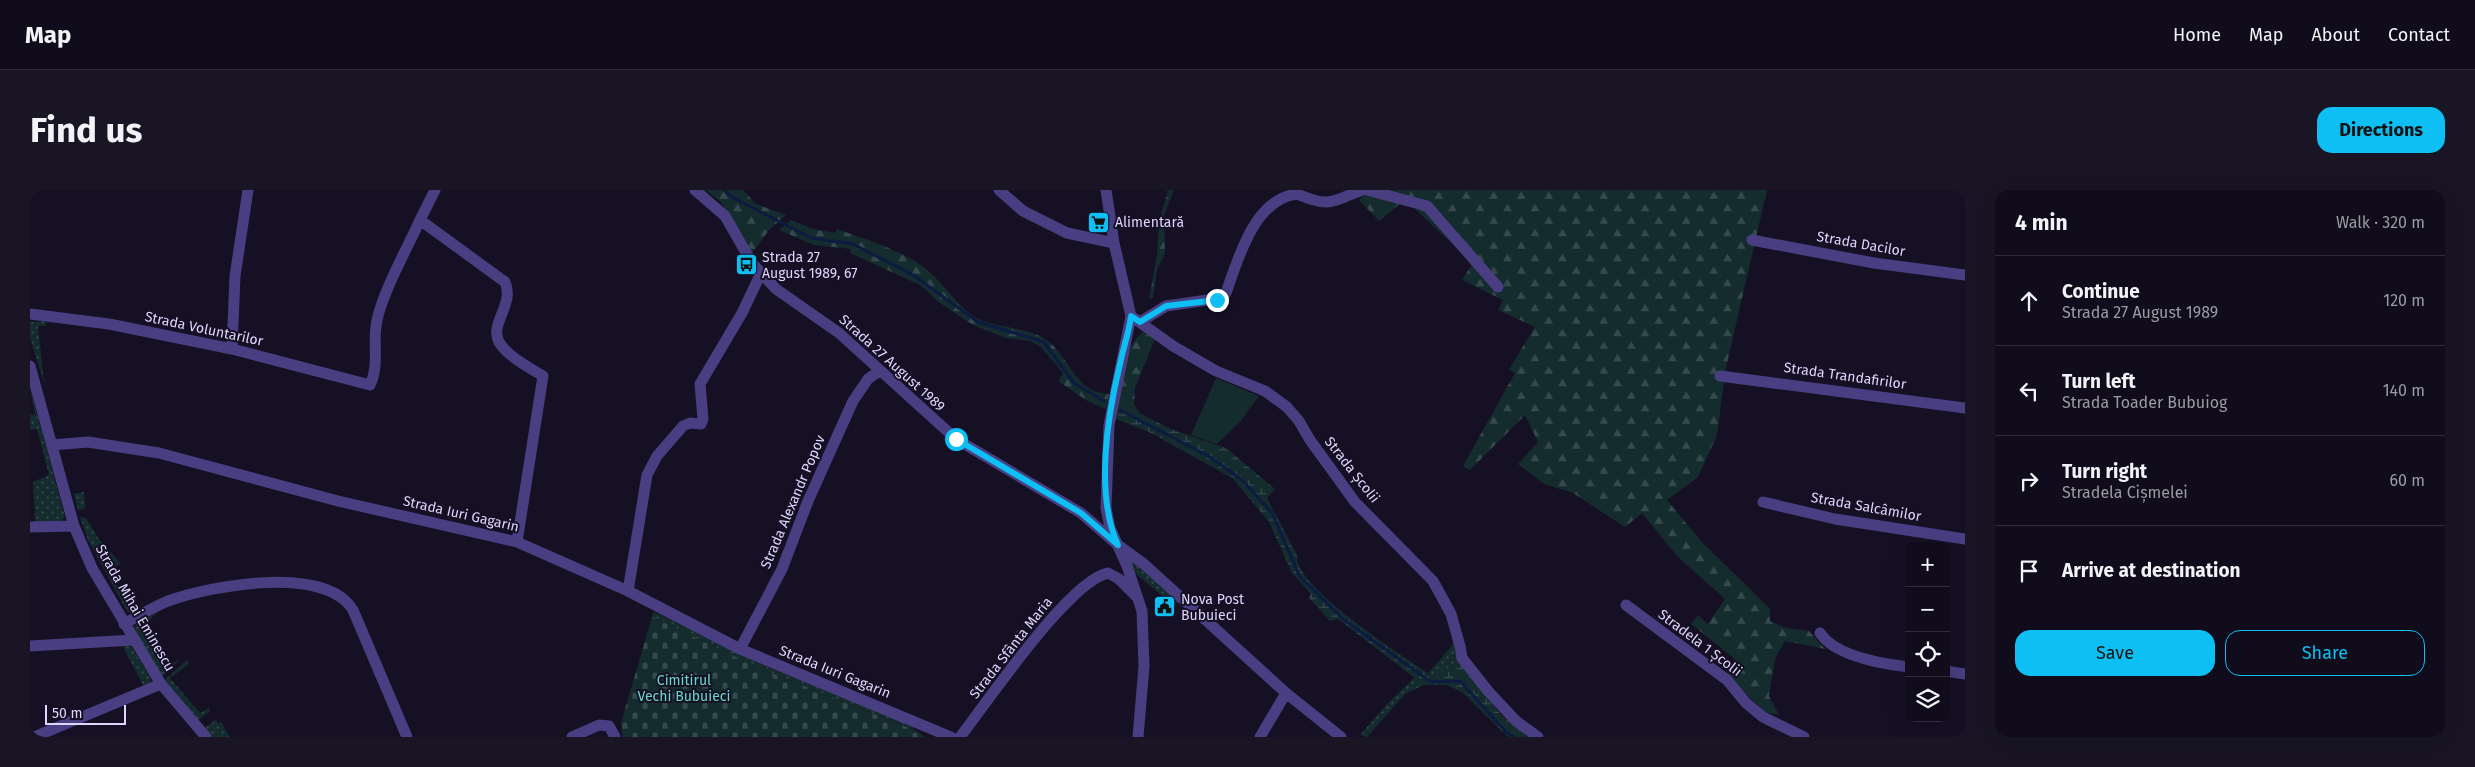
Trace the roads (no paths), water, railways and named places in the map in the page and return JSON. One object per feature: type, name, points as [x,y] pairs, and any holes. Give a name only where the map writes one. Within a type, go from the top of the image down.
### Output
[{"type":"street","points":[[232,349],[235,276],[248,190]]},
{"type":"street","points":[[435,190],[420,220],[505,282],[509,289],[508,302],[497,332],[499,342],[505,349],[543,376],[517,542]]},
{"type":"street","name":"Strada 27 August 1989","points":[[695,190],[724,216],[752,263],[776,289],[839,333],[956,439],[1074,508],[1144,564],[1205,617],[1286,693],[1341,737]]},
{"type":"street","points":[[999,190],[1023,211],[1067,233],[1114,243]]},
{"type":"street","points":[[1106,190],[1114,243],[1136,319],[1109,424],[1106,508],[1110,528],[1142,611],[1144,649],[1143,698],[1138,737]]},
{"type":"street","points":[[1136,319],[1166,306],[1221,298],[1226,293],[1246,238],[1269,208],[1282,198],[1297,194],[1315,202],[1329,203],[1362,190]]},
{"type":"street","points":[[1367,190],[1427,206],[1498,287]]},
{"type":"street","name":"Strada Voluntarilor","points":[[30,314],[110,324],[232,349],[370,385],[376,372],[377,320],[396,272],[420,220]]},
{"type":"street","name":"Strada Dacilor","points":[[1752,240],[1874,263],[1965,275]]},
{"type":"street","points":[[628,591],[647,475],[657,456],[683,426],[701,424],[704,419],[700,384],[742,313],[761,274]]},
{"type":"street","name":"Strada Școlii","points":[[1136,319],[1182,351],[1216,371],[1265,391],[1287,407],[1299,421],[1310,440],[1354,502],[1434,581],[1451,614],[1462,658],[1488,691],[1516,721],[1538,737]]},
{"type":"street","name":"Strada Mihai Eminescu","points":[[30,366],[74,526],[92,568],[133,640],[161,684],[206,737]]},
{"type":"street","name":"Strada Alexandr Popov","points":[[740,649],[782,569],[808,501],[853,401],[868,379],[879,371]]},
{"type":"street","name":"Strada Trandafirilor","points":[[1720,376],[1965,408]]},
{"type":"street","name":"Strada Iuri Gagarin","points":[[52,445],[88,442],[159,453],[338,501],[517,542],[628,591],[740,649],[951,737]]},
{"type":"street","name":"Strada Salcâmilor","points":[[1763,502],[1835,518],[1965,539]]},
{"type":"street","points":[[30,527],[74,526]]},
{"type":"street","name":"Strada Sfânta Maria","points":[[960,737],[1056,612],[1075,594],[1108,573],[1119,579],[1138,597]]},
{"type":"street","points":[[124,624],[168,602],[217,587],[244,583],[313,586],[346,602],[353,610],[407,737]]},
{"type":"street","name":"Stradela 1 Școlii","points":[[1626,605],[1727,680],[1746,703],[1763,717],[1804,737]]},
{"type":"street","points":[[1820,633],[1824,638],[1840,648],[1866,660],[1905,666]]},
{"type":"street","points":[[30,646],[133,640]]},
{"type":"street","points":[[1950,672],[1965,674]]},
{"type":"street","points":[[34,737],[161,684]]},
{"type":"street","points":[[1260,737],[1286,693]]},
{"type":"street","points":[[572,737],[599,725],[609,726],[615,737]]},
{"type":"waterway","points":[[724,190],[732,197],[811,238],[853,244],[913,275],[978,322],[1044,342],[1074,383],[1104,401]]},
{"type":"waterway","points":[[1120,410],[1210,457],[1242,480],[1272,513],[1300,577],[1343,619],[1431,682],[1460,681],[1506,732],[1514,737]]},
{"type":"place","name":"Alimentară","points":[[1099,222]]},
{"type":"place","name":"Strada 27 August 1989, 67","points":[[746,265]]},
{"type":"place","name":"Nova Post Bubuieci","points":[[1165,607]]},
{"type":"park label","name":"Cimitirul Vechi Bubuieci","points":[[684,688]]}]
